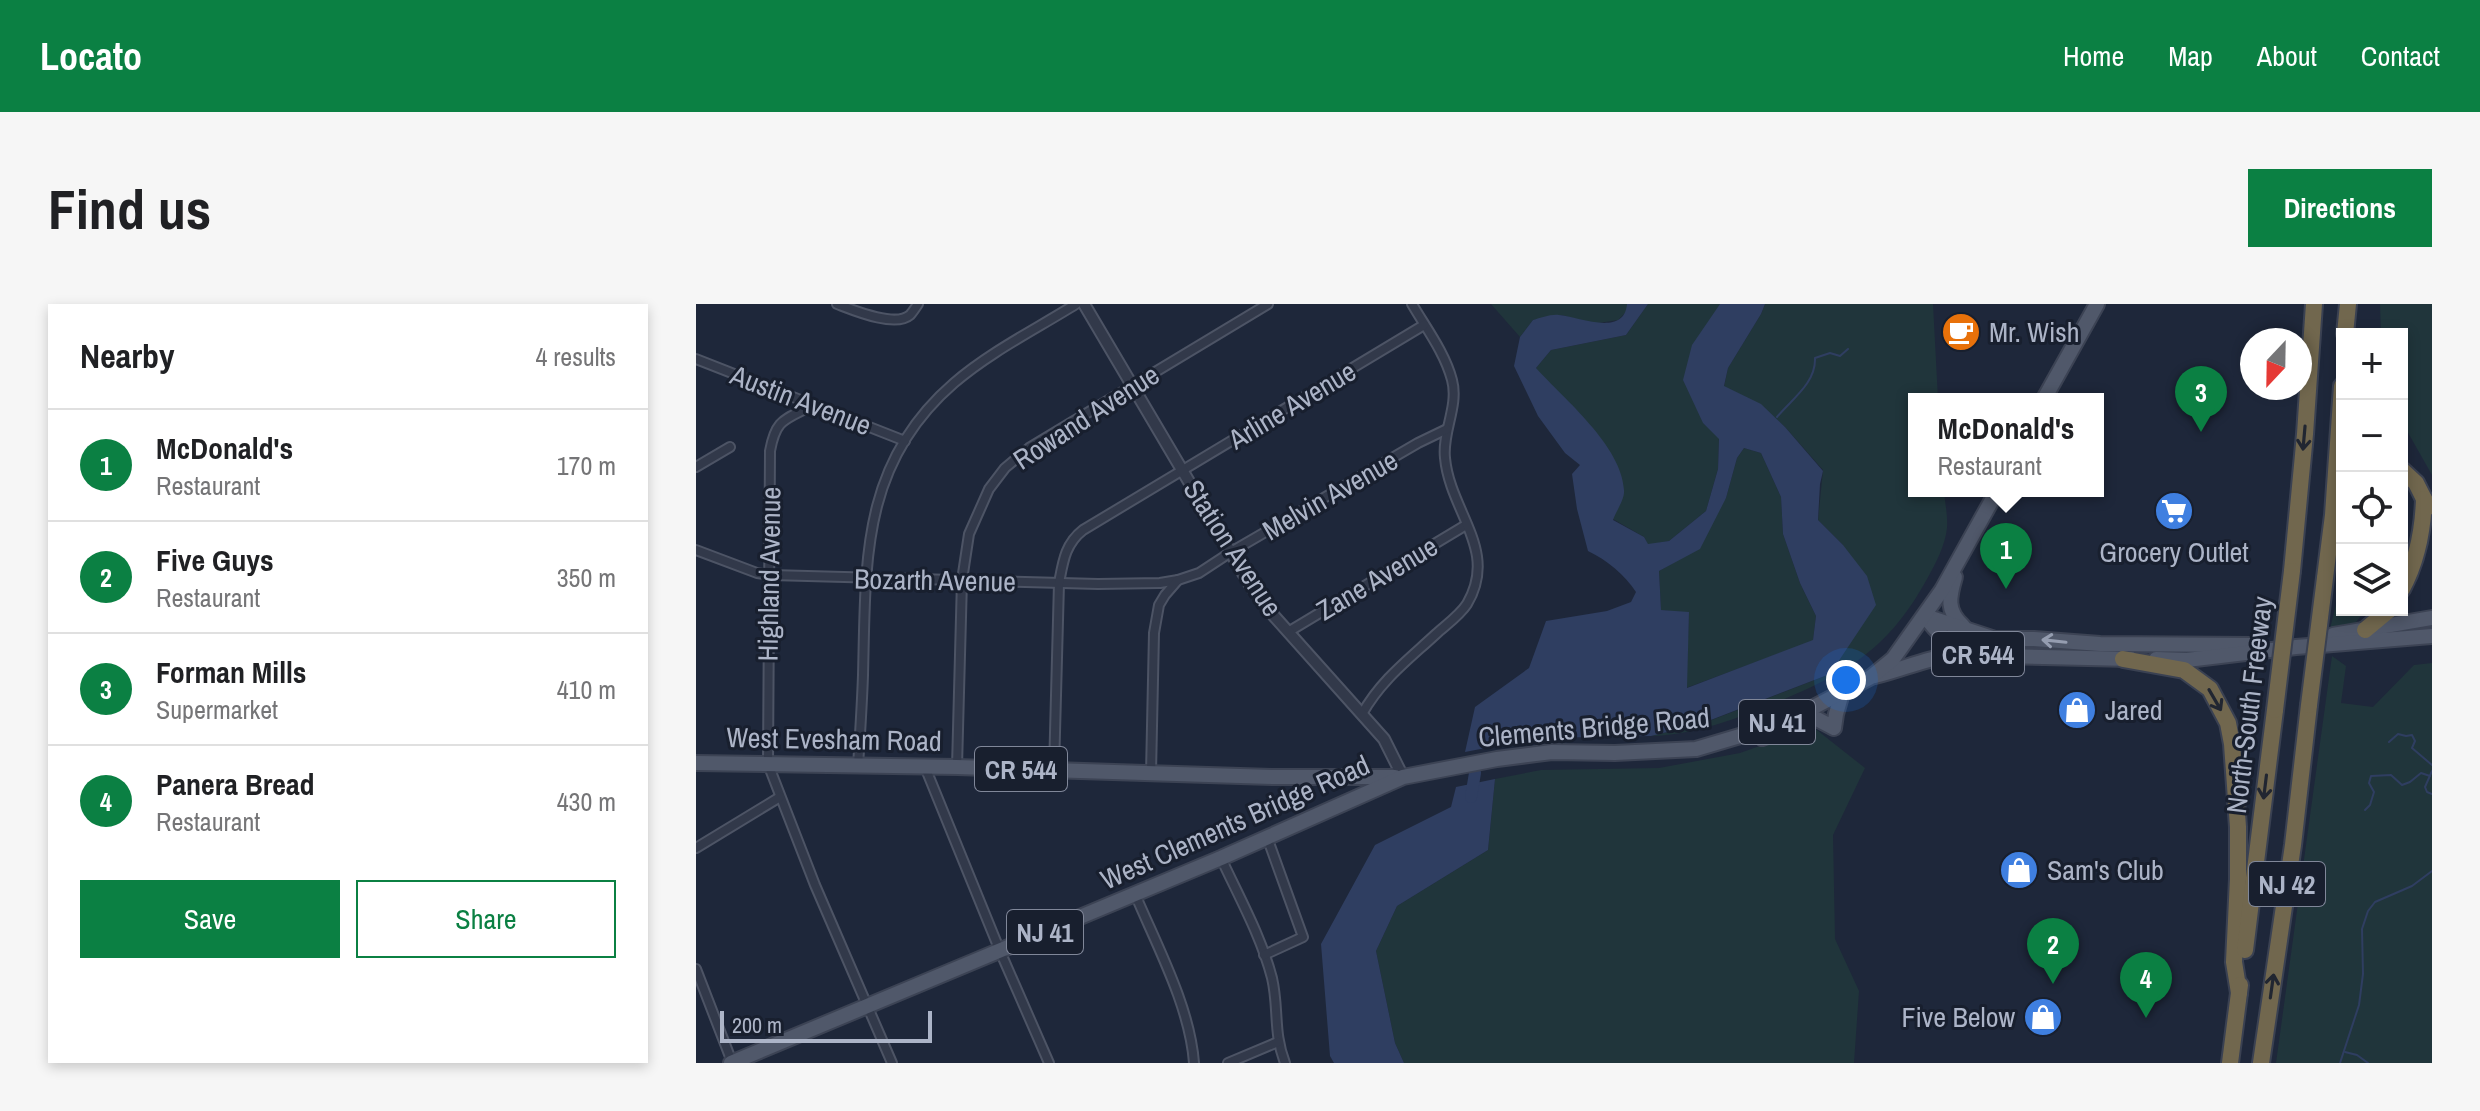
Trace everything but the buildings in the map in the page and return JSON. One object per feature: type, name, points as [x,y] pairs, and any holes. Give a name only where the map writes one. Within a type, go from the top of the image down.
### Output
[{"type":"highway","points":[[2346,328],[2349,304]]},
{"type":"highway","points":[[2349,304],[2351,328]]},
{"type":"highway","name":"North-South Freeway","points":[[2230,1063],[2292,571],[2313,307]]},
{"type":"highway","name":"NJ 42","points":[[2261,1063],[2293,845],[2333,515],[2341,400]]},
{"type":"highway","points":[[2408,463],[2422,475],[2432,518]]},
{"type":"highway","points":[[2404,472],[2428,496]]},
{"type":"highway","points":[[2408,576],[2415,560],[2428,496]]},
{"type":"highway","points":[[2325,578],[2336,533]]},
{"type":"highway","points":[[2365,630],[2382,616]]},
{"type":"highway","points":[[2123,659],[2184,670],[2210,689],[2228,723],[2238,836],[2234,962],[2239,993]]},
{"type":"main road","points":[[2047,393],[2097,304]]},
{"type":"main road","name":"NJ 41","points":[[1925,616],[1959,562],[1994,497]]},
{"type":"main road","points":[[1959,562],[1949,599],[1951,613],[1970,632]]},
{"type":"main road","name":"CR 544","points":[[1925,616],[1995,639],[2112,645],[2237,646],[2432,618]]},
{"type":"main road","name":"Clements Bridge Road","points":[[1452,768],[1552,752],[1615,753],[1709,747],[1812,708],[1871,677],[1893,659],[1925,616],[1935,631],[1949,642],[1986,655]]},
{"type":"main road","name":"Clements Bridge Road","points":[[1871,677],[1897,671],[1928,658],[1951,655],[2187,660],[2432,636]]},
{"type":"main road","points":[[1709,747],[1740,747],[1810,720],[1817,719],[1834,728],[1842,693]]},
{"type":"main road","name":"West Evesham Road","points":[[696,763],[1272,777],[1403,777]]},
{"type":"main road","name":"West Clements Bridge Road","points":[[731,1063],[1221,858],[1403,777],[1452,768]]},
{"type":"main road","points":[[1345,777],[1359,785],[1361,792],[1358,797]]},
{"type":"street","points":[[837,304],[883,319],[900,319],[911,315],[918,304]]},
{"type":"street","points":[[858,766],[865,578],[882,487],[905,441],[925,414],[956,382],[1076,304]]},
{"type":"street","name":"Station Avenue","points":[[1084,304],[1250,585],[1384,739],[1403,777]]},
{"type":"street","name":"Rowand Avenue","points":[[957,767],[962,580],[975,517],[989,489],[1005,468],[1040,441],[1268,304]]},
{"type":"street","points":[[1362,714],[1381,684],[1464,608],[1479,563],[1478,552],[1455,500],[1445,461],[1447,429],[1455,389],[1443,357],[1412,304]]},
{"type":"street","name":"Arline Avenue","points":[[1054,770],[1059,583],[1070,541],[1182,469],[1424,325]]},
{"type":"street","name":"Austin Avenue","points":[[696,359],[905,441]]},
{"type":"street","name":"Highland Avenue","points":[[813,405],[781,422],[774,432],[770,451],[768,764],[865,1006],[892,1063]]},
{"type":"street","name":"Melvin Avenue","points":[[1178,580],[1199,573],[1418,443],[1447,429]]},
{"type":"street","points":[[696,467],[730,447]]},
{"type":"street","name":"Zane Avenue","points":[[1288,632],[1466,525]]},
{"type":"street","name":"Bozarth Avenue","points":[[696,550],[757,573],[771,575],[1059,583],[1178,580]]},
{"type":"street","points":[[1151,773],[1156,618],[1165,595],[1178,580]]},
{"type":"street","points":[[925,767],[1049,1063]]},
{"type":"street","points":[[696,848],[780,797]]},
{"type":"street","points":[[1264,955],[1303,937],[1267,837]]},
{"type":"street","points":[[1221,858],[1264,955],[1277,999],[1278,1042],[1285,1063]]},
{"type":"street","points":[[1135,894],[1180,1004],[1194,1063]]},
{"type":"street","points":[[696,971],[731,1063]]},
{"type":"street","points":[[1228,1063],[1278,1042]]},
{"type":"green space","points":[[1491,304],[1627,304],[1627,311],[1618,320],[1592,324],[1562,315],[1533,320],[1520,337]]},
{"type":"green space","points":[[1648,304],[1720,304],[1712,318],[1703,423],[1719,438],[1718,469],[1706,511],[1669,541],[1648,545],[1644,537],[1613,519],[1536,368],[1551,350],[1626,335]]},
{"type":"green space","points":[[1765,304],[1933,304],[1938,393],[1908,393],[1908,497],[1945,497],[1947,523],[1944,541],[1927,579],[1897,624],[1881,642],[1844,669],[1801,692],[1730,720],[1682,733],[1651,736],[1704,723],[1830,674],[1843,545],[1818,520],[1823,470],[1761,405],[1724,387],[1728,368]]},
{"type":"green space","points":[[2380,304],[2432,304],[2432,475],[2408,433],[2408,328],[2381,328]]},
{"type":"green space","points":[[1744,448],[1761,453],[1781,497],[1783,534],[1800,583],[1816,616],[1813,641],[1686,688],[1689,613],[1661,610],[1659,571],[1673,563],[1726,498],[1737,458]]},
{"type":"green space","points":[[2336,604],[2336,616],[2361,616],[2354,625],[2330,629]]},
{"type":"green space","points":[[2332,656],[2346,666],[2341,703],[2373,707],[2414,665],[2432,663],[2432,1063],[2276,1063]]},
{"type":"green space","points":[[1813,727],[1865,768],[1833,835],[1835,939],[1859,991],[1854,1063],[1404,1063],[1395,1043],[1376,951],[1397,906],[1488,850],[1495,779],[1541,770],[1659,768],[1740,753]]},
{"type":"water","points":[[1627,304],[1648,304],[1626,335],[1551,350],[1536,368],[1590,424],[1613,457],[1621,473],[1624,494],[1613,520],[1644,537],[1648,544],[1669,541],[1706,511],[1718,469],[1719,439],[1703,423],[1683,380],[1692,345],[1720,304],[1765,304],[1728,368],[1724,386],[1761,404],[1823,471],[1818,520],[1867,576],[1876,605],[1830,674],[1703,723],[1651,736],[1537,738],[1465,752],[1475,707],[1529,668],[1546,621],[1607,611],[1631,602],[1636,592],[1615,568],[1588,551],[1572,474],[1580,465],[1565,453],[1538,416],[1514,366],[1520,337],[1533,320],[1556,315],[1609,323],[1624,314]],"holes":[[[1744,448],[1761,453],[1781,497],[1783,534],[1800,583],[1816,616],[1813,640],[1687,688],[1689,612],[1661,610],[1659,571],[1700,549],[1726,498],[1737,458]]]},
{"type":"water","points":[[1495,779],[1488,850],[1397,906],[1376,951],[1395,1043],[1404,1063],[1334,1063],[1330,1056],[1321,944],[1375,845],[1451,807],[1456,787]]},
{"type":"waterway","points":[[1777,417],[1807,383],[1815,358],[1830,353],[1840,356],[1848,349]]},
{"type":"waterway","points":[[2389,742],[2398,734],[2412,735],[2415,741],[2412,748],[2432,765]]},
{"type":"waterway","points":[[2432,771],[2425,787],[2432,794]]},
{"type":"waterway","points":[[1471,797],[1475,773]]},
{"type":"waterway","points":[[2365,810],[2374,792],[2369,783],[2371,776],[2391,775],[2402,785],[2421,773],[2430,776]]},
{"type":"waterway","points":[[2340,1063],[2359,1005],[2363,974],[2362,929],[2368,911],[2375,902],[2412,886],[2432,871]]},
{"type":"waterway","points":[[2345,1052],[2357,1055],[2368,1063]]},
{"type":"place","name":"Mr. Wish","points":[[1961,332]]},
{"type":"place","name":"Forman Mills","points":[[2201,432]]},
{"type":"place","name":"Grocery Outlet","points":[[2174,511]]},
{"type":"place","name":"McDonald's","points":[[2006,589]]},
{"type":"place","name":"Jared","points":[[2077,710]]},
{"type":"place","name":"Sam's Club","points":[[2019,870]]},
{"type":"place","name":"Five Guys","points":[[2053,984]]},
{"type":"place","name":"Five Below","points":[[2043,1017]]},
{"type":"place","name":"Panera Bread","points":[[2146,1018]]}]
